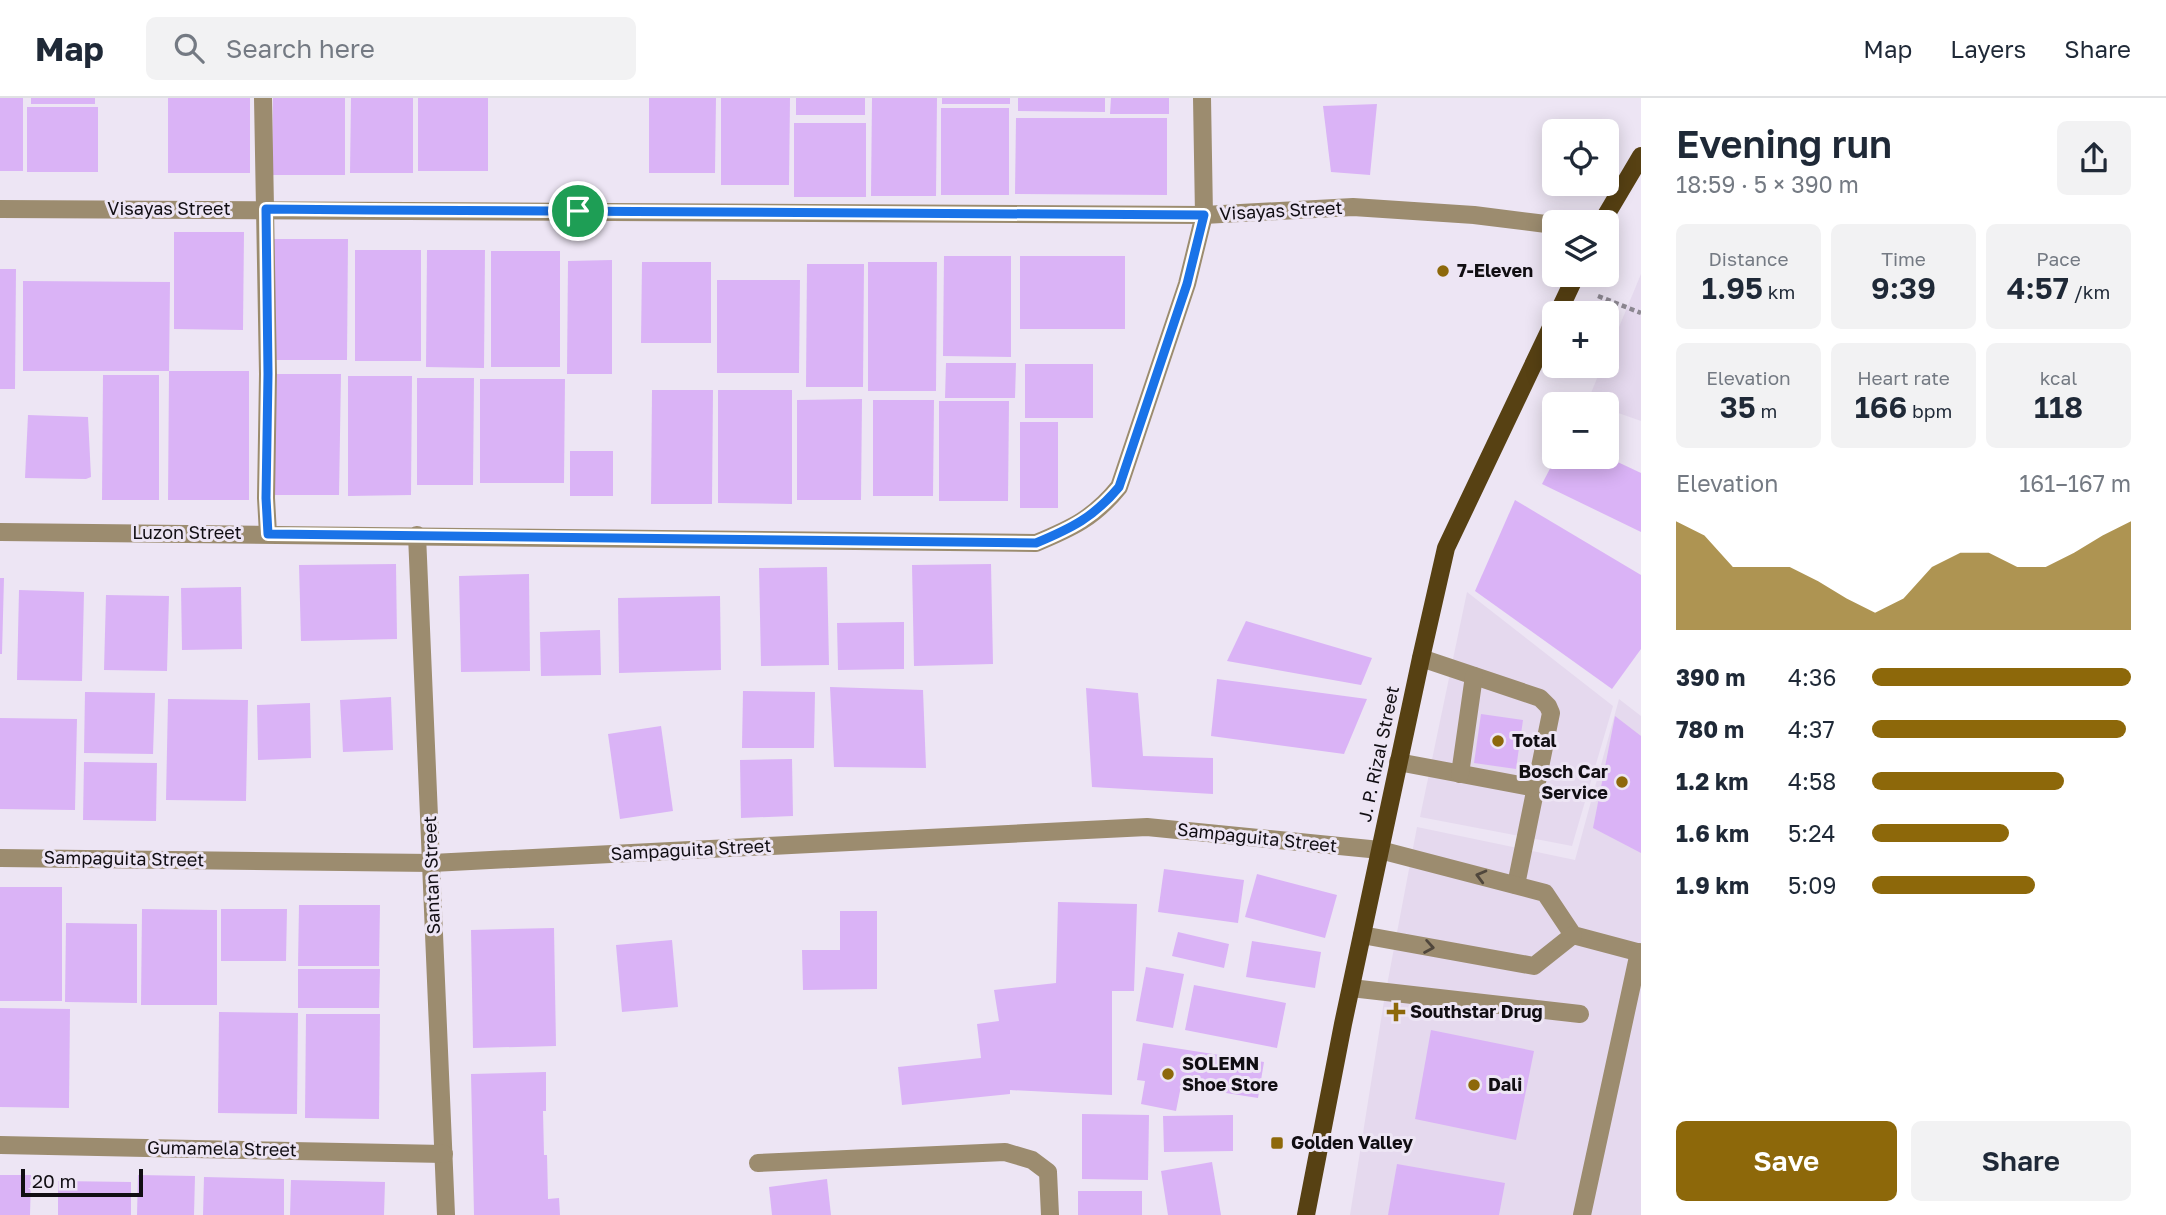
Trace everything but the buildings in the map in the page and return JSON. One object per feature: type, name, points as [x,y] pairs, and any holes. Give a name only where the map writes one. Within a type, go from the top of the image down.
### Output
[{"type":"main road","points":[[1609,210],[1641,156]]},
{"type":"main road","name":"J. P. Rizal Street","points":[[1306,1215],[1398,762],[1446,548],[1542,346]]},
{"type":"street","points":[[263,98],[268,534]]},
{"type":"street","name":"Luzon Street","points":[[0,532],[1036,543],[1066,530],[1102,508],[1119,487],[1187,284],[1204,215],[1202,98]]},
{"type":"street","name":"Visayas Street","points":[[0,209],[1204,215],[1353,207],[1474,215],[1542,224]]},
{"type":"street","name":"Santan Street","points":[[417,535],[446,1215]]},
{"type":"street","points":[[1420,658],[1540,698],[1551,713],[1516,885]]},
{"type":"street","points":[[1461,774],[1474,676]]},
{"type":"street","points":[[1398,762],[1536,788]]},
{"type":"street","name":"Sampaguita Street","points":[[0,858],[432,863],[1147,827],[1380,850],[1545,893],[1573,935]]},
{"type":"street","points":[[1362,935],[1534,966],[1573,935],[1640,952],[1582,1215]]},
{"type":"street","points":[[1351,988],[1580,1014]]},
{"type":"street","name":"Gumamela Street","points":[[0,1145],[444,1154]]},
{"type":"street","points":[[758,1163],[1005,1152],[1032,1160],[1048,1172],[1050,1215]]},
{"type":"path","points":[[1587,287],[1641,313]]},
{"type":"shaded area","points":[[1641,274],[1641,421],[1619,413],[1619,392],[1591,392],[1597,378],[1619,378],[1619,327]]},
{"type":"shaded area","points":[[1467,592],[1613,706],[1572,846],[1420,817]]},
{"type":"shaded area","name":"Golden Valley","points":[[1619,699],[1641,716],[1641,1215],[1350,1215],[1384,1001],[1417,827],[1575,860]]},
{"type":"place","name":"7-Eleven","points":[[1443,271]]},
{"type":"place","name":"Total","points":[[1498,741]]},
{"type":"place","name":"Bosch Car Service","points":[[1622,782]]},
{"type":"place","name":"Southstar Drug","points":[[1396,1012]]},
{"type":"place","name":"SOLEMN Shoe Store","points":[[1168,1074]]},
{"type":"place","name":"Dali","points":[[1474,1085]]},
{"type":"place","name":"Golden Valley","points":[[1277,1143]]},
{"type":"route","points":[[266,209],[578,211],[1204,215],[1187,284],[1119,487],[1102,508],[1066,530],[1036,543],[268,534],[266,209]]}]
